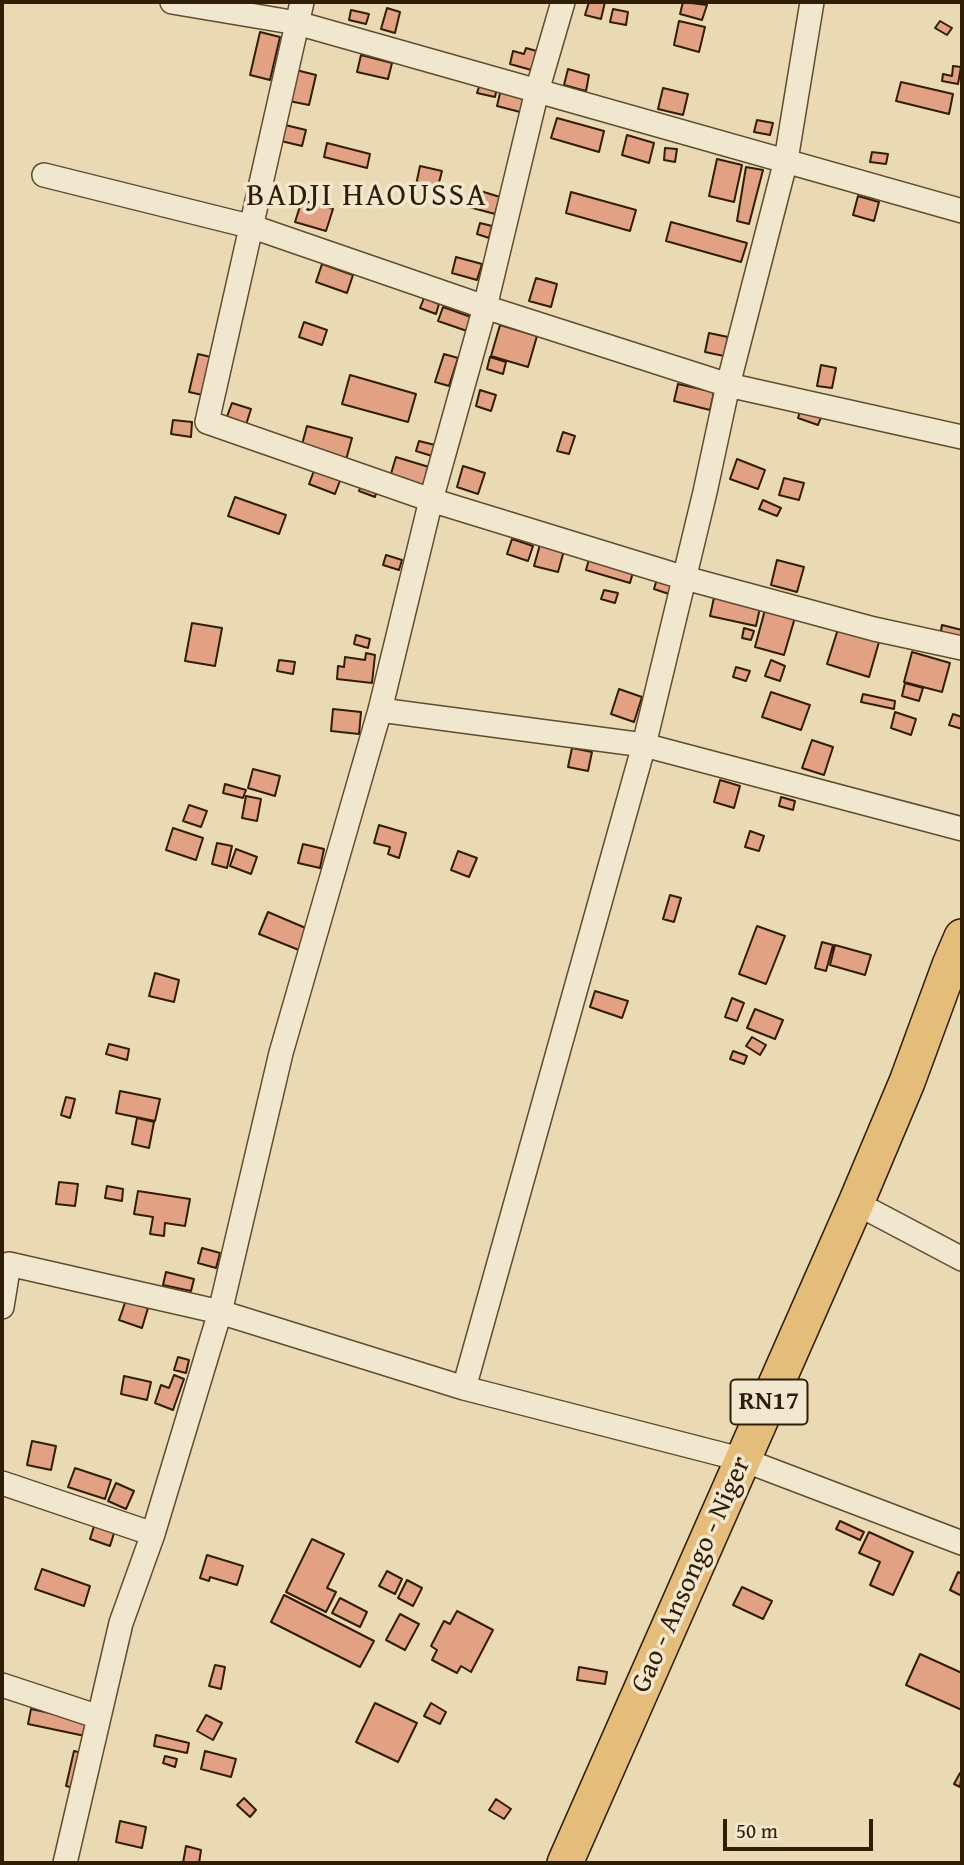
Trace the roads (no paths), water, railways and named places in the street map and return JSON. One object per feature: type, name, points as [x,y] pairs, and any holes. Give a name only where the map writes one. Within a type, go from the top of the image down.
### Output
[{"type":"main road","name":"Gao - Ansongo - Niger","points":[[565,1863],[856,1203],[907,1082],[962,937]]},
{"type":"street","points":[[172,2],[300,12],[537,91],[962,211]]},
{"type":"street","points":[[65,1863],[121,1623],[153,1534],[220,1312],[281,1053],[380,710],[431,500],[485,307],[537,91],[563,2]]},
{"type":"street","points":[[464,1388],[644,745],[728,385],[786,160],[812,2]]},
{"type":"street","points":[[300,12],[253,227],[206,422],[431,500],[685,578],[874,629],[962,648]]},
{"type":"street","points":[[44,175],[253,227],[485,307],[728,385],[962,437]]},
{"type":"street","points":[[380,710],[644,745],[962,829]]},
{"type":"street","points":[[856,1203],[962,1259]]},
{"type":"street","points":[[2,1307],[9,1264],[220,1312],[464,1388],[744,1460],[962,1543]]},
{"type":"street","points":[[2,1483],[153,1534]]},
{"type":"street","points":[[2,1685],[99,1717]]},
{"type":"district","name":"BADJI HAOUSSA","points":[[367,197]]}]
